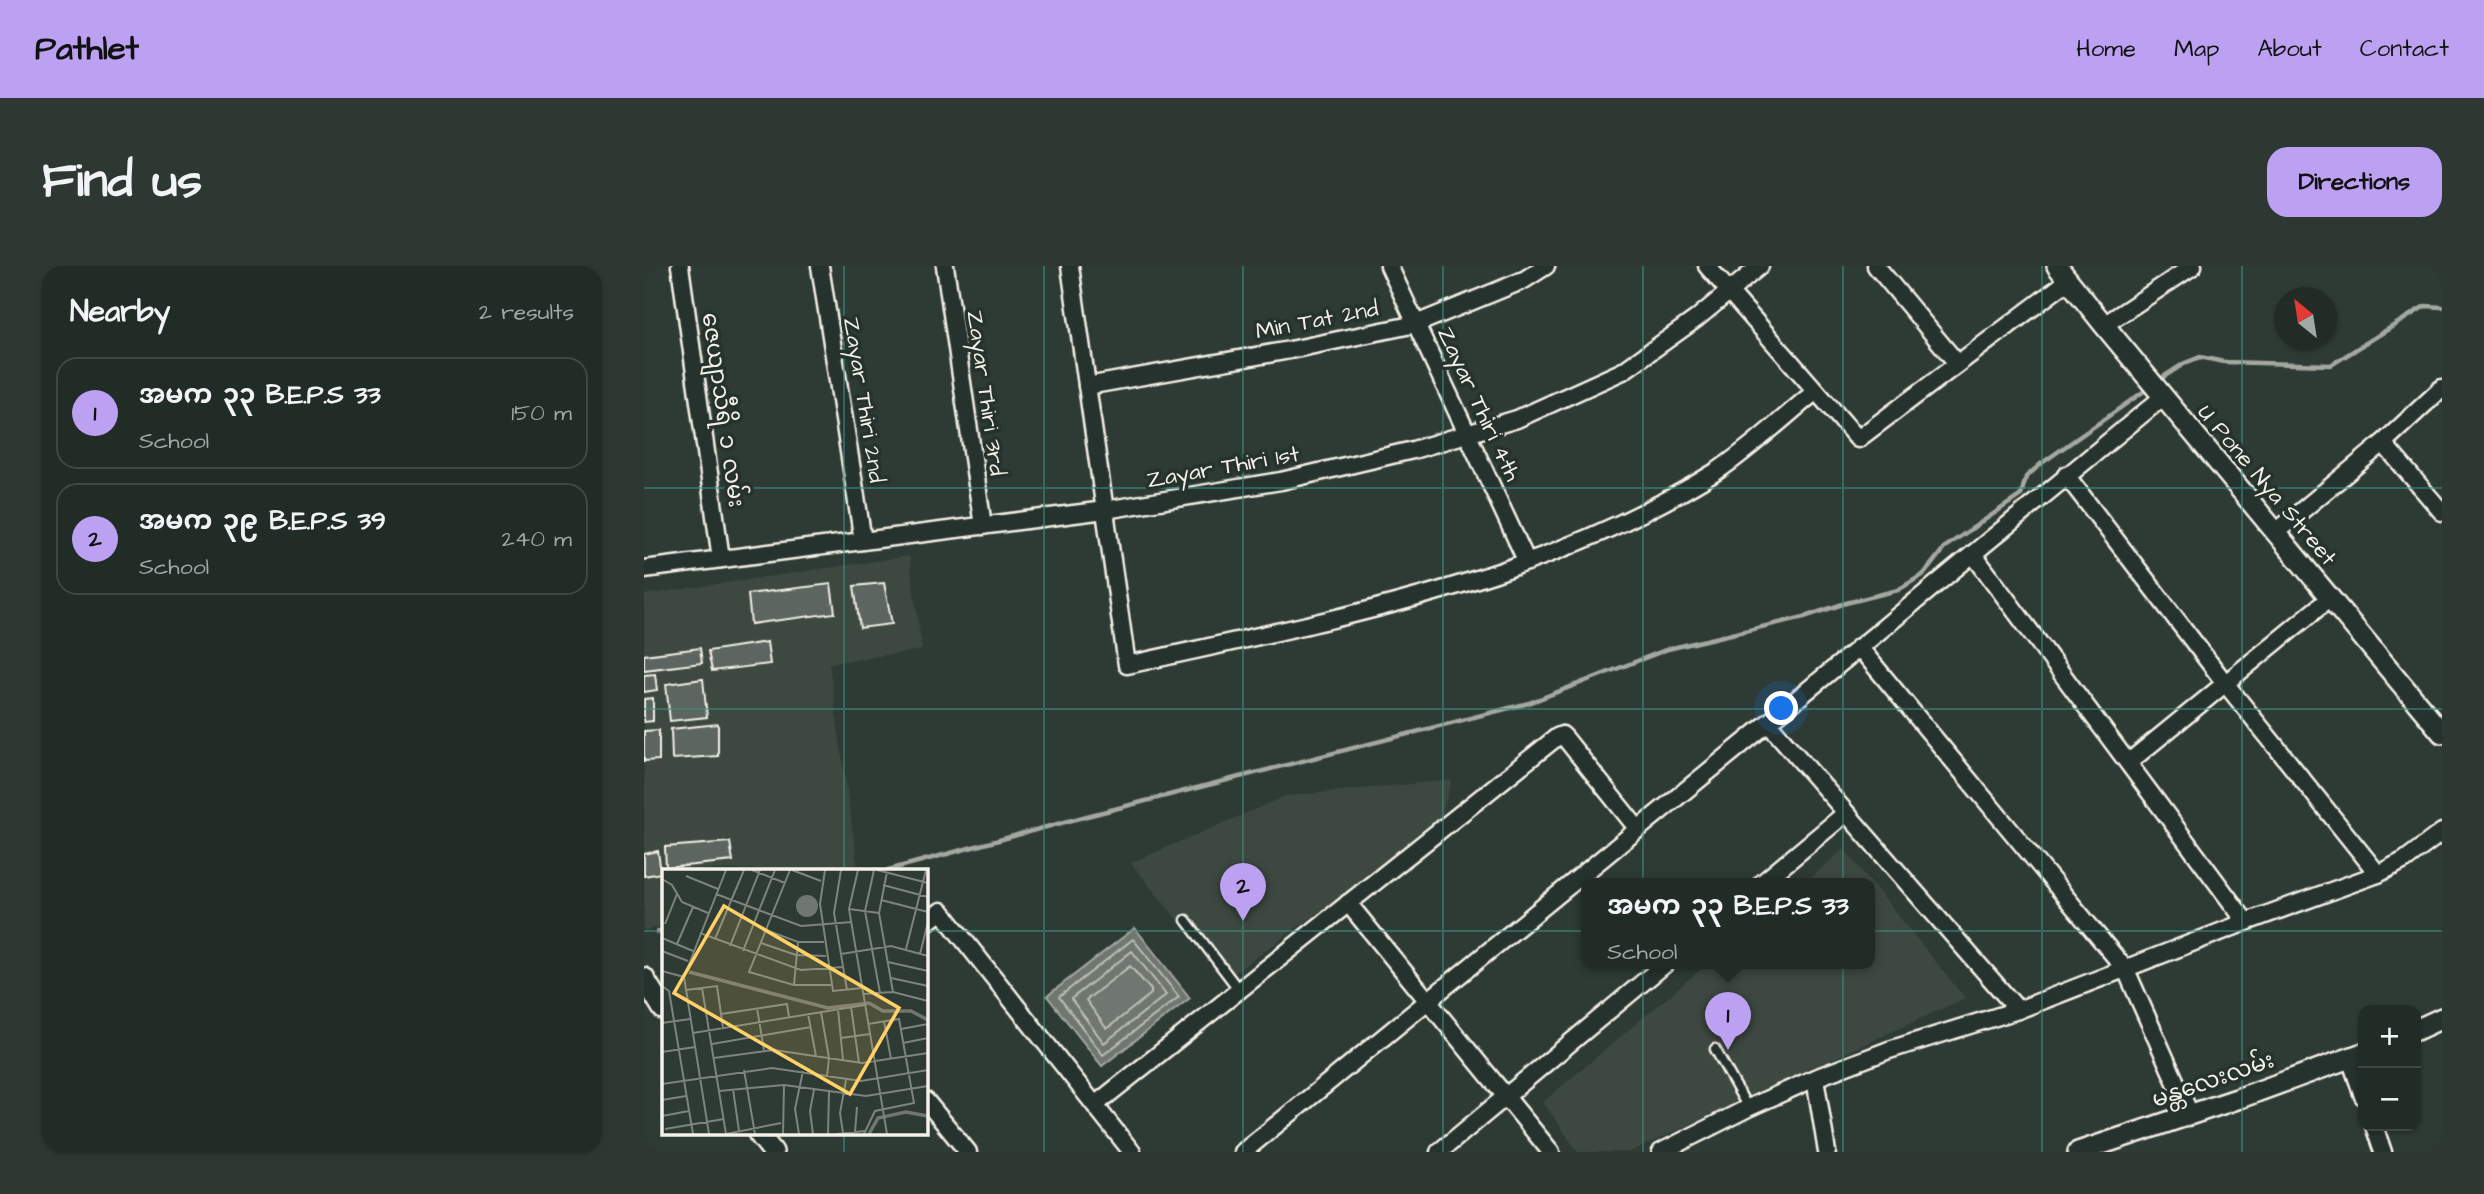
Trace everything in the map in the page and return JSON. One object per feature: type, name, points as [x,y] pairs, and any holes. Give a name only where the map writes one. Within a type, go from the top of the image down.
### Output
[{"type":"street","name":"ဇေယျာသီရိ ၁ လမ်း","points":[[680,266],[721,559]]},
{"type":"street","name":"Zayar Thiri 2nd","points":[[820,266],[863,541]]},
{"type":"street","name":"Zayar Thiri 3rd","points":[[945,266],[983,526]]},
{"type":"street","points":[[1070,266],[1127,665],[1422,597],[1527,562],[1639,515],[1718,470],[1815,391]]},
{"type":"street","name":"Zayar Thiri 4th","points":[[1389,266],[1527,562]]},
{"type":"street","name":"Min Tat 2nd","points":[[1087,386],[1416,324],[1524,281],[1546,266]]},
{"type":"street","points":[[1707,266],[1858,439],[1957,363],[2063,273]]},
{"type":"street","name":"Zayar Thiri 1st","points":[[644,569],[1105,510],[1281,481],[1413,450],[1517,419],[1623,370],[1696,319],[1760,266]]},
{"type":"street","points":[[1876,266],[1957,363]]},
{"type":"street","points":[[2104,325],[2193,266]]},
{"type":"street","name":"U Pone Nya Street","points":[[2063,273],[2442,733]]},
{"type":"street","points":[[2275,533],[2383,443],[2442,388]]},
{"type":"street","points":[[1243,1152],[2163,397]]},
{"type":"street","points":[[2383,443],[2442,512]]},
{"type":"street","points":[[2066,475],[2225,683],[2378,874]]},
{"type":"street","points":[[1973,554],[2246,922]]},
{"type":"street","points":[[2129,762],[2330,598]]},
{"type":"street","points":[[1859,647],[2126,970],[2190,1114]]},
{"type":"street","points":[[1768,723],[2018,1010]]},
{"type":"street","points":[[1095,1105],[1562,735],[1637,828]]},
{"type":"street","points":[[1768,878],[1846,813]]},
{"type":"street","points":[[1661,1152],[1748,1108],[1815,1079],[1889,1051],[2018,1010],[2378,874],[2405,860],[2442,832]]},
{"type":"street","points":[[1348,903],[1551,1152]]},
{"type":"street","points":[[928,921],[941,911],[1132,1152]]},
{"type":"street","points":[[1439,1152],[1659,969]]},
{"type":"street","points":[[646,986],[662,1008]]},
{"type":"street","points":[[2421,1028],[2442,1018]]},
{"type":"street","name":"မန္တလေးလမ်း","points":[[2078,1152],[2357,1056]]},
{"type":"street","points":[[1815,1079],[1826,1152]]},
{"type":"street","points":[[928,1103],[968,1152]]},
{"type":"street","points":[[2376,1131],[2383,1152]]},
{"type":"street","points":[[760,1135],[774,1152]]},
{"type":"lane","points":[[1186,920],[1239,990]]},
{"type":"lane","points":[[1715,1049],[1748,1108]]},
{"type":"shaded area","points":[[909,556],[922,650],[829,663],[858,869],[662,869],[662,925],[644,931],[644,595]]},
{"type":"shaded area","points":[[1452,780],[1438,826],[1226,979],[1131,863],[1286,796]]},
{"type":"shaded area","points":[[1844,849],[1868,878],[1810,878]]},
{"type":"shaded area","points":[[1875,887],[1965,998],[1630,1152],[1578,1152],[1543,1102],[1701,969],[1875,969]]},
{"type":"water","points":[[1135,928],[1190,998],[1102,1066],[1047,996]]},
{"type":"building","points":[[884,583],[892,624],[860,628],[854,586]]},
{"type":"building","points":[[831,584],[835,613],[751,624],[748,594]]},
{"type":"building","points":[[767,642],[770,664],[712,671],[708,651]]},
{"type":"building","points":[[700,648],[702,663],[644,670],[644,655]]},
{"type":"building","points":[[655,674],[657,690],[644,692],[644,675]]},
{"type":"building","points":[[703,679],[707,717],[670,721],[666,684]]},
{"type":"building","points":[[653,698],[653,721],[644,722],[644,699]]},
{"type":"building","points":[[718,724],[718,756],[672,759],[671,729]]},
{"type":"building","points":[[659,730],[659,760],[644,761],[644,731]]},
{"type":"building","points":[[730,842],[733,861],[666,868],[665,847]]},
{"type":"building","points":[[658,851],[661,873],[644,876],[644,854]]},
{"type":"waterway","points":[[2157,381],[2200,357],[2224,362],[2331,365],[2425,306],[2442,307]]},
{"type":"waterway","points":[[892,869],[1529,703],[1668,649],[1804,617],[1898,590],[1924,574],[1945,547],[2021,495],[2026,477],[2042,463],[2150,387]]},
{"type":"waterway","points":[[658,932],[662,931]]},
{"type":"place","name":"အမက ၃၉ B.E.P.S 39","points":[[1243,921]]},
{"type":"place","name":"အမက ၃၃ B.E.P.S 33","points":[[1728,1050]]}]
